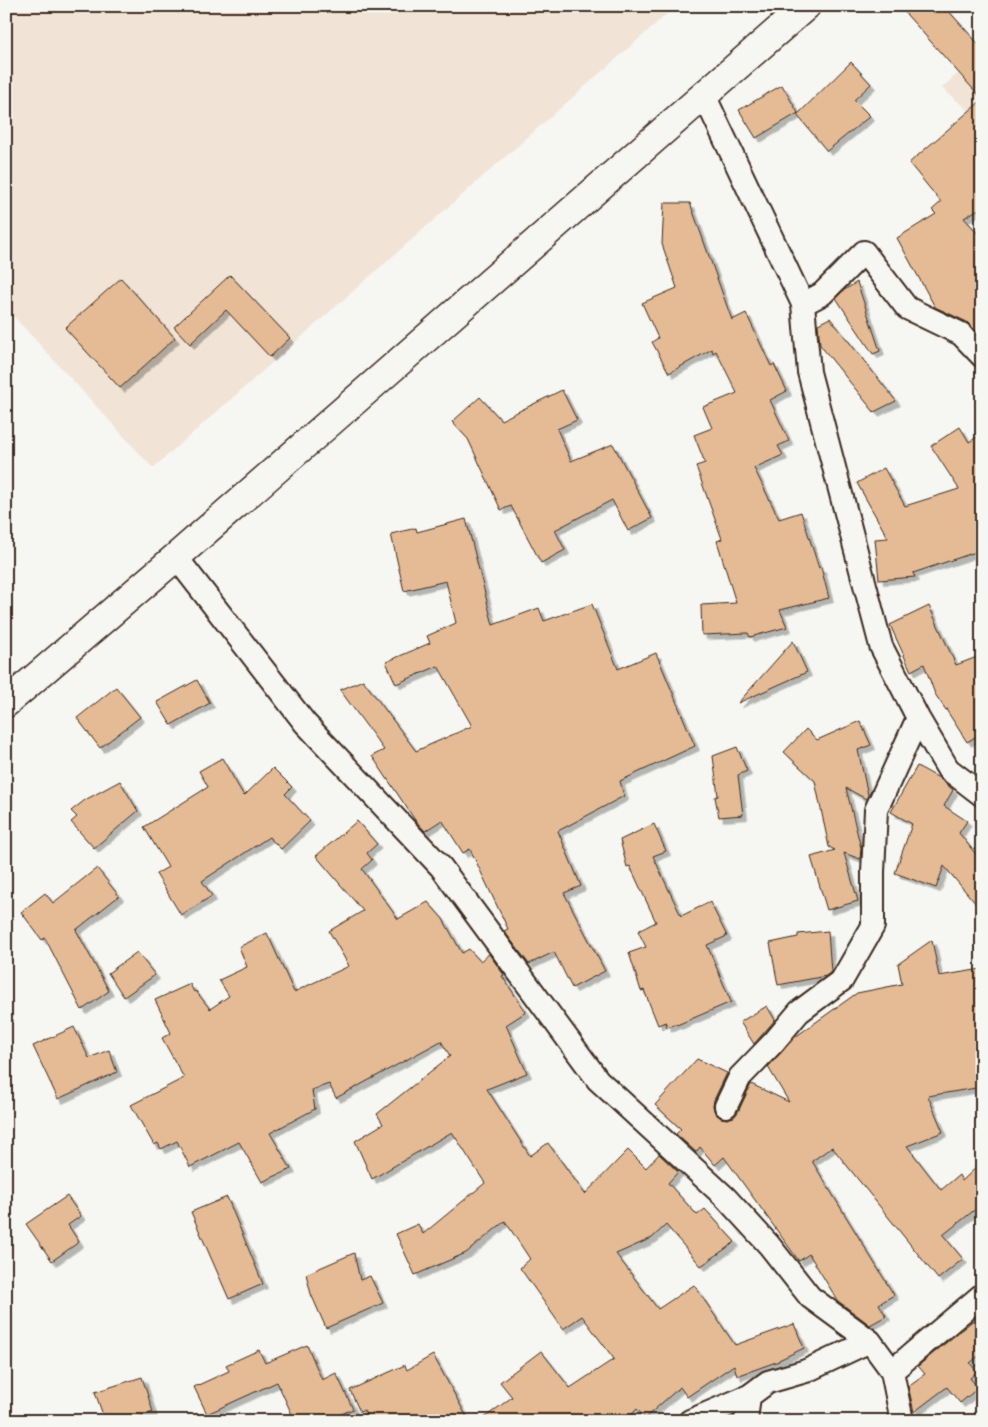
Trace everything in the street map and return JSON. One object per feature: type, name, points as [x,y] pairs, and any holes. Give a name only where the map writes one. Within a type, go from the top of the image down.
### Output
[{"type":"main road","points":[[6,703],[176,557],[806,6]]},
{"type":"street","points":[[704,95],[803,304],[809,372],[881,646],[918,718],[948,769],[982,795]]},
{"type":"street","points":[[803,304],[822,294],[864,252],[907,308],[961,334],[982,356]]},
{"type":"street","points":[[176,557],[306,723],[441,867],[598,1080],[725,1196],[769,1245],[810,1297],[870,1341],[892,1371],[902,1421]]},
{"type":"street","points":[[726,1106],[740,1077],[773,1043],[799,1012],[842,980],[873,926],[876,810],[918,718]]},
{"type":"street","points":[[892,1371],[982,1295]]},
{"type":"street","points":[[690,1421],[749,1396],[768,1382],[806,1371],[870,1341]]},
{"type":"street","points":[[746,1421],[749,1396]]},
{"type":"shaded area","points":[[6,6],[676,6],[153,468],[6,308]]},
{"type":"shaded area","points":[[982,51],[982,114],[977,118],[942,88]]},
{"type":"building","points":[[899,6],[944,6],[982,48],[982,99]]},
{"type":"building","points":[[851,62],[871,84],[854,100],[870,116],[827,151],[797,115]]},
{"type":"building","points":[[782,85],[798,113],[756,138],[739,110]]},
{"type":"building","points":[[982,100],[982,207],[964,218],[982,238],[982,337],[967,322],[935,307],[897,238],[936,214],[932,210],[941,202],[909,163]]},
{"type":"building","points":[[664,203],[690,203],[732,320],[746,313],[771,366],[774,364],[787,391],[770,400],[789,441],[778,446],[783,455],[754,468],[779,519],[801,512],[819,568],[821,567],[829,598],[780,610],[787,627],[750,637],[748,633],[702,635],[701,605],[736,603],[717,541],[722,539],[696,466],[705,463],[694,435],[712,428],[703,407],[737,393],[716,351],[713,353],[712,349],[669,373],[652,342],[658,338],[642,303],[677,288],[662,244]]},
{"type":"building","points":[[230,275],[290,338],[270,357],[226,310],[190,344],[174,327]]},
{"type":"building","points":[[121,278],[175,338],[120,388],[65,328]]},
{"type":"building","points":[[857,282],[880,351],[873,354],[836,298]]},
{"type":"building","points":[[830,318],[896,401],[874,412],[820,345],[818,324]]},
{"type":"building","points":[[562,390],[577,420],[557,429],[571,461],[613,444],[652,518],[628,531],[612,500],[555,530],[565,550],[541,563],[511,506],[501,510],[468,439],[452,422],[480,397],[501,420]]},
{"type":"building","points":[[960,427],[969,442],[982,434],[982,550],[913,573],[915,577],[879,580],[875,539],[888,538],[857,483],[884,468],[905,506],[959,489],[931,446]]},
{"type":"building","points":[[466,519],[493,625],[539,608],[544,621],[592,604],[618,669],[656,653],[695,746],[620,781],[624,796],[558,831],[581,886],[564,893],[605,971],[572,988],[554,952],[529,964],[504,931],[508,929],[470,849],[463,853],[442,820],[425,831],[415,820],[372,756],[384,750],[340,690],[363,680],[416,751],[472,726],[438,666],[396,684],[386,662],[430,643],[427,636],[456,623],[446,581],[404,591],[391,534],[416,528],[417,532]]},
{"type":"building","points":[[929,606],[956,665],[977,657],[982,649],[982,733],[967,742],[947,711],[948,709],[946,710],[935,694],[924,664],[911,671],[890,625]]},
{"type":"building","points":[[793,641],[807,672],[738,703]]},
{"type":"building","points":[[197,680],[210,703],[171,725],[157,702]]},
{"type":"building","points":[[116,687],[140,717],[100,748],[77,718]]},
{"type":"building","points":[[860,721],[871,745],[858,750],[868,795],[866,799],[846,788],[861,848],[860,859],[844,853],[858,901],[827,910],[811,857],[835,850],[829,847],[815,781],[784,752],[806,729],[817,740]]},
{"type":"building","points":[[737,747],[747,771],[738,775],[743,815],[719,817],[715,797],[718,796],[713,756]]},
{"type":"building","points":[[222,758],[244,796],[273,768],[292,787],[285,794],[310,821],[281,849],[269,837],[202,881],[212,896],[181,915],[156,874],[168,867],[144,827],[208,787],[199,771]]},
{"type":"building","points":[[917,766],[939,778],[953,790],[944,806],[967,821],[959,833],[982,862],[982,911],[944,866],[936,888],[895,873],[912,824],[891,812]]},
{"type":"building","points":[[120,781],[138,811],[94,848],[71,822],[77,817],[71,811],[85,800]]},
{"type":"building","points":[[357,821],[377,844],[367,853],[372,860],[362,869],[398,919],[428,902],[443,919],[462,953],[469,949],[480,961],[489,954],[526,1012],[506,1025],[527,1073],[487,1089],[530,1156],[548,1143],[585,1194],[628,1150],[646,1168],[659,1154],[678,1172],[668,1183],[697,1215],[705,1209],[735,1242],[701,1266],[666,1225],[652,1238],[616,1254],[658,1309],[694,1285],[735,1345],[794,1324],[804,1348],[779,1361],[737,1376],[734,1365],[687,1397],[680,1387],[645,1418],[637,1409],[625,1421],[480,1421],[512,1397],[500,1382],[541,1351],[570,1388],[614,1359],[582,1316],[563,1329],[520,1268],[530,1259],[505,1221],[466,1253],[415,1275],[396,1234],[418,1224],[423,1234],[485,1183],[452,1132],[372,1179],[355,1141],[383,1124],[377,1114],[450,1056],[441,1041],[336,1098],[329,1084],[312,1090],[315,1109],[270,1133],[291,1169],[262,1182],[239,1142],[190,1167],[177,1141],[161,1149],[158,1143],[154,1145],[131,1105],[184,1078],[162,1038],[171,1033],[155,1000],[190,984],[194,992],[196,991],[210,1009],[229,996],[219,980],[247,967],[239,947],[267,933],[294,992],[349,966],[329,931],[363,911],[316,856]]},
{"type":"building","points":[[654,824],[666,851],[653,856],[681,916],[710,902],[727,936],[707,945],[731,1002],[677,1025],[667,1027],[666,1022],[658,1025],[644,990],[641,991],[629,953],[646,947],[638,931],[656,922],[630,866],[627,867],[620,840]]},
{"type":"building","points":[[97,868],[119,896],[76,930],[109,991],[82,1010],[45,938],[42,940],[21,912],[45,893],[53,903]]},
{"type":"building","points":[[828,931],[831,972],[826,976],[778,985],[770,943],[798,937],[798,934]]},
{"type":"building","points":[[932,940],[939,976],[982,969],[982,1087],[928,1096],[943,1132],[907,1146],[941,1190],[959,1175],[962,1181],[982,1162],[982,1204],[943,1235],[963,1259],[938,1279],[832,1147],[812,1161],[894,1295],[879,1304],[886,1316],[870,1325],[838,1301],[809,1254],[799,1261],[724,1157],[715,1165],[700,1147],[696,1152],[676,1134],[681,1129],[655,1105],[697,1059],[727,1073],[713,1106],[715,1113],[721,1118],[734,1117],[751,1084],[789,1102],[768,1067],[795,1037],[857,993],[902,984],[898,964]]},
{"type":"building","points":[[137,952],[155,975],[124,997],[108,973]]},
{"type":"building","points":[[767,1006],[775,1020],[754,1044],[740,1022]]},
{"type":"building","points":[[74,1027],[89,1058],[109,1050],[117,1072],[58,1099],[33,1046]]},
{"type":"building","points":[[67,1196],[81,1216],[68,1225],[79,1242],[52,1261],[26,1224]]},
{"type":"building","points":[[227,1197],[263,1284],[229,1299],[191,1212]]},
{"type":"building","points":[[354,1253],[360,1280],[370,1276],[383,1303],[326,1328],[311,1294],[306,1274]]},
{"type":"building","points":[[982,1313],[982,1353],[970,1363],[977,1372],[970,1378],[978,1388],[960,1403],[947,1387],[914,1412],[908,1386],[925,1374],[918,1366]]},
{"type":"building","points":[[307,1345],[322,1380],[336,1373],[353,1409],[325,1421],[295,1421],[277,1382],[207,1414],[194,1387],[229,1371],[226,1365],[259,1350],[265,1363]]},
{"type":"building","points":[[433,1355],[469,1421],[369,1421],[364,1410],[360,1412],[350,1390],[405,1365],[407,1370]]},
{"type":"building","points":[[142,1377],[153,1412],[127,1421],[105,1421],[95,1392]]}]
